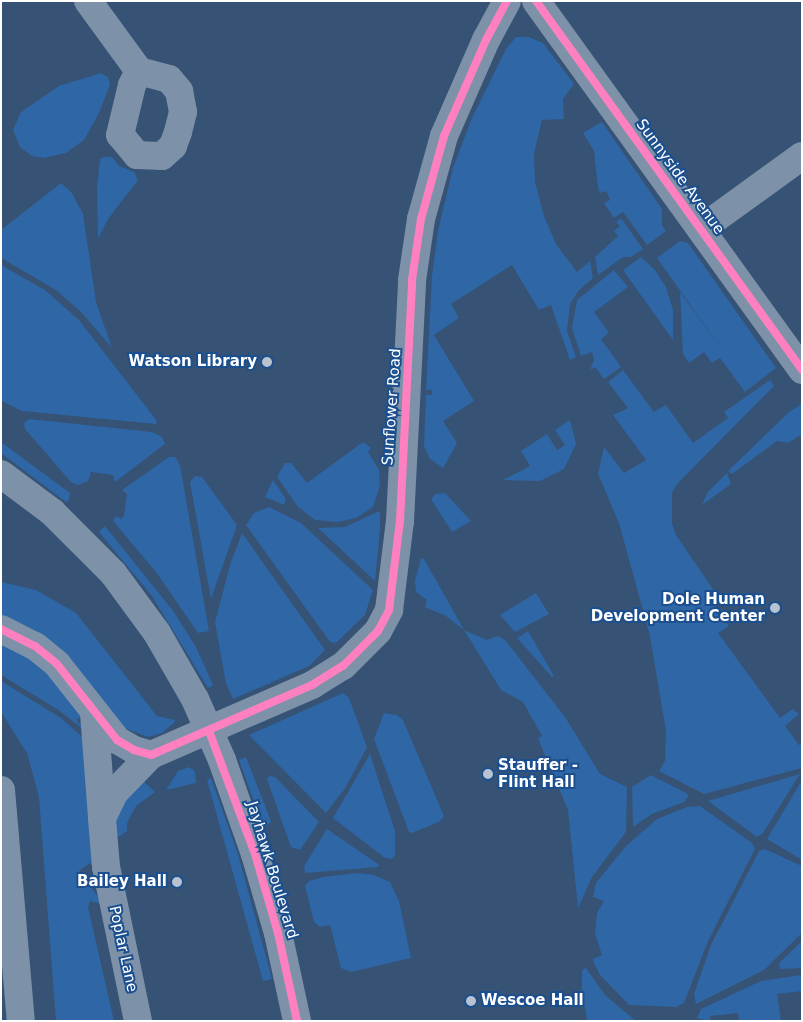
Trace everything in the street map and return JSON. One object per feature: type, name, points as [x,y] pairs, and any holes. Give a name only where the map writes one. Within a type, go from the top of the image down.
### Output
[{"type":"street","points":[[88,1],[139,71]]},
{"type":"street","name":"Sunflower Road","points":[[151,755],[312,685],[343,666],[378,630],[390,610],[402,500],[412,280],[420,219],[444,136],[507,1]]},
{"type":"street","name":"Sunnyside Avenue","points":[[536,1],[802,370]]},
{"type":"street","points":[[701,229],[802,156]]},
{"type":"street","name":"Jayhawk Boulevard","points":[[1,474],[52,512],[113,573],[158,633],[209,731],[255,854],[278,933],[297,1021]]},
{"type":"street","points":[[1,629],[35,646],[57,664],[117,740],[134,750],[151,755],[114,793],[102,818]]},
{"type":"street","name":"Poplar Lane","points":[[94,713],[106,867],[138,1021]]},
{"type":"street","points":[[1,790],[21,1021]]},
{"type":"shaded area","points":[[516,37],[529,37],[543,43],[574,84],[563,99],[564,119],[542,120],[534,153],[535,182],[544,216],[556,244],[577,272],[590,261],[593,278],[579,290],[570,304],[567,331],[576,357],[570,360],[551,305],[539,310],[512,265],[451,304],[459,318],[434,335],[474,401],[443,421],[457,443],[443,468],[430,459],[424,446],[426,395],[432,395],[432,390],[426,390],[432,276],[438,231],[453,168],[472,118],[506,49]]},
{"type":"shaded area","points":[[101,73],[108,77],[110,85],[99,113],[84,140],[66,153],[44,158],[32,156],[20,147],[13,130],[21,112],[59,86]]},
{"type":"shaded area","points":[[602,122],[662,209],[662,225],[666,231],[647,245],[623,212],[614,218],[604,203],[610,200],[606,191],[600,193],[598,188],[594,151],[583,133]]},
{"type":"shaded area","points":[[112,157],[119,166],[134,172],[138,180],[108,219],[98,239],[97,188],[100,159]]},
{"type":"shaded area","points":[[61,183],[72,193],[83,214],[96,302],[112,348],[82,313],[56,290],[1,258],[1,230]]},
{"type":"shaded area","points":[[621,218],[643,249],[631,257],[623,257],[598,275],[595,257],[618,236],[614,231],[620,226],[616,222]]},
{"type":"shaded area","points":[[680,241],[688,243],[776,368],[745,392],[720,358],[712,363],[704,352],[689,363],[683,354],[680,292],[725,354],[657,258]]},
{"type":"shaded area","points":[[641,257],[655,270],[666,287],[673,310],[673,340],[623,270]]},
{"type":"shaded area","points":[[1,265],[45,290],[79,320],[157,421],[156,424],[22,411],[2,401]]},
{"type":"shaded area","points":[[614,270],[628,287],[594,312],[609,333],[601,339],[621,367],[604,379],[595,367],[590,370],[594,360],[592,352],[581,356],[572,328],[577,300]]},
{"type":"shaded area","points":[[623,370],[654,412],[666,405],[693,443],[728,418],[724,412],[770,380],[774,386],[677,484],[672,493],[672,524],[676,535],[719,598],[713,603],[729,626],[718,633],[780,718],[793,709],[799,714],[785,726],[799,745],[802,744],[802,768],[704,794],[659,771],[665,761],[666,731],[650,636],[619,523],[598,474],[604,447],[624,473],[646,460],[613,415],[628,408],[608,382]]},
{"type":"shaded area","points":[[802,404],[802,434],[788,443],[777,441],[732,474],[728,471],[789,412]]},
{"type":"shaded area","points":[[29,419],[152,432],[162,437],[165,444],[115,482],[113,475],[91,472],[88,481],[78,485],[71,482],[25,429],[24,423]]},
{"type":"shaded area","points":[[570,420],[576,444],[564,469],[540,481],[503,480],[530,466],[521,451],[547,434],[557,450],[565,445],[555,430]]},
{"type":"shaded area","points":[[1,442],[70,493],[69,500],[66,502],[1,453]]},
{"type":"shaded area","points":[[363,442],[371,448],[368,452],[379,470],[380,485],[373,507],[356,518],[338,522],[315,520],[298,507],[277,477],[285,463],[291,463],[307,483]]},
{"type":"shaded area","points":[[169,457],[175,457],[180,465],[209,631],[198,633],[156,572],[113,521],[116,516],[121,519],[124,516],[127,494],[122,490]]},
{"type":"shaded area","points":[[727,473],[731,484],[702,505],[708,492]]},
{"type":"shaded area","points":[[195,476],[202,477],[237,525],[211,599],[190,482]]},
{"type":"shaded area","points":[[273,480],[286,499],[284,505],[265,497]]},
{"type":"shaded area","points":[[445,493],[471,521],[452,532],[431,499],[436,494]]},
{"type":"shaded area","points":[[269,507],[301,523],[373,590],[365,615],[336,643],[330,642],[246,525],[254,513]]},
{"type":"shaded area","points":[[380,512],[380,529],[375,581],[318,528],[345,527]]},
{"type":"shaded area","points":[[105,526],[174,612],[196,647],[213,685],[208,688],[152,596],[99,532]]},
{"type":"shaded area","points":[[242,533],[325,650],[309,666],[233,699],[226,684],[215,622],[230,565]]},
{"type":"shaded area","points":[[421,558],[424,559],[464,630],[446,616],[425,607],[427,600],[416,592],[415,581]]},
{"type":"shaded area","points":[[1,582],[36,590],[76,613],[157,716],[175,720],[174,723],[162,733],[148,737],[122,727],[1,618]]},
{"type":"shaded area","points":[[536,593],[549,614],[515,632],[500,615]]},
{"type":"shaded area","points":[[464,630],[487,640],[498,636],[505,640],[565,717],[600,774],[627,787],[626,832],[592,877],[578,908],[568,810],[538,738],[542,736],[523,702],[501,690]]},
{"type":"shaded area","points":[[528,631],[554,676],[552,677],[517,638]]},
{"type":"shaded area","points":[[1,641],[40,663],[80,713],[81,718],[77,719],[79,724],[83,722],[84,730],[60,711],[1,675]]},
{"type":"shaded area","points":[[1,681],[61,718],[89,743],[97,872],[90,863],[79,871],[102,902],[101,904],[90,901],[88,907],[114,1021],[56,1021],[39,797],[27,753],[1,712]]},
{"type":"shaded area","points":[[343,693],[349,698],[367,747],[346,787],[326,813],[249,735]]},
{"type":"shaded area","points":[[384,713],[397,715],[403,720],[444,816],[439,822],[412,833],[409,832],[374,739]]},
{"type":"shaded area","points":[[370,754],[395,831],[395,855],[392,859],[385,858],[333,818]]},
{"type":"shaded area","points":[[246,757],[271,821],[269,825],[263,827],[239,760]]},
{"type":"shaded area","points":[[189,767],[195,771],[196,783],[166,790],[178,771]]},
{"type":"shaded area","points":[[800,774],[763,833],[757,837],[708,801]]},
{"type":"shaded area","points":[[651,775],[688,794],[688,797],[684,802],[652,814],[633,827],[632,787]]},
{"type":"shaded area","points":[[269,776],[275,777],[319,822],[300,850],[291,847],[267,779]]},
{"type":"shaded area","points":[[140,778],[155,792],[136,806],[127,823],[127,831],[114,840],[117,805]]},
{"type":"shaded area","points":[[211,778],[238,854],[272,979],[263,981],[207,780]]},
{"type":"shaded area","points":[[802,780],[802,860],[767,839]]},
{"type":"shaded area","points":[[700,806],[752,843],[755,849],[708,941],[684,1003],[676,1007],[629,1005],[600,975],[594,963],[593,959],[602,955],[595,934],[597,913],[604,901],[593,897],[596,883],[626,846],[657,819],[687,807]]},
{"type":"shaded area","points":[[327,829],[378,864],[379,867],[305,873],[304,866]]},
{"type":"shaded area","points":[[765,849],[802,866],[802,933],[764,970],[696,1004],[694,994],[711,945],[759,851]]},
{"type":"shaded area","points":[[357,873],[374,875],[390,882],[399,901],[411,958],[351,972],[341,968],[330,925],[320,927],[314,922],[305,886],[309,881],[323,877]]},
{"type":"shaded area","points":[[802,941],[802,968],[780,969],[779,963]]},
{"type":"shaded area","points":[[586,968],[605,995],[636,1021],[587,1021],[582,989],[582,970]]},
{"type":"shaded area","points":[[802,975],[802,991],[777,994],[781,1021],[739,1021],[738,1013],[710,1016],[710,1021],[697,1018],[701,1009],[761,981]]},
{"type":"cycle path","points":[[1,629],[35,646],[57,664],[117,740],[134,750],[151,755],[312,685],[343,666],[378,631],[389,610],[400,521],[412,280],[421,219],[444,136],[486,40],[507,1]]},
{"type":"cycle path","points":[[536,1],[802,370]]},
{"type":"cycle path","points":[[209,731],[255,854],[278,933],[297,1021]]},
{"type":"place","name":"Watson Library","points":[[267,362]]},
{"type":"place","name":"Dole Human Development Center","points":[[775,608]]},
{"type":"place","name":"Stauffer - Flint Hall","points":[[488,774]]},
{"type":"place","name":"Bailey Hall","points":[[177,882]]},
{"type":"place","name":"Wescoe Hall","points":[[471,1001]]}]
